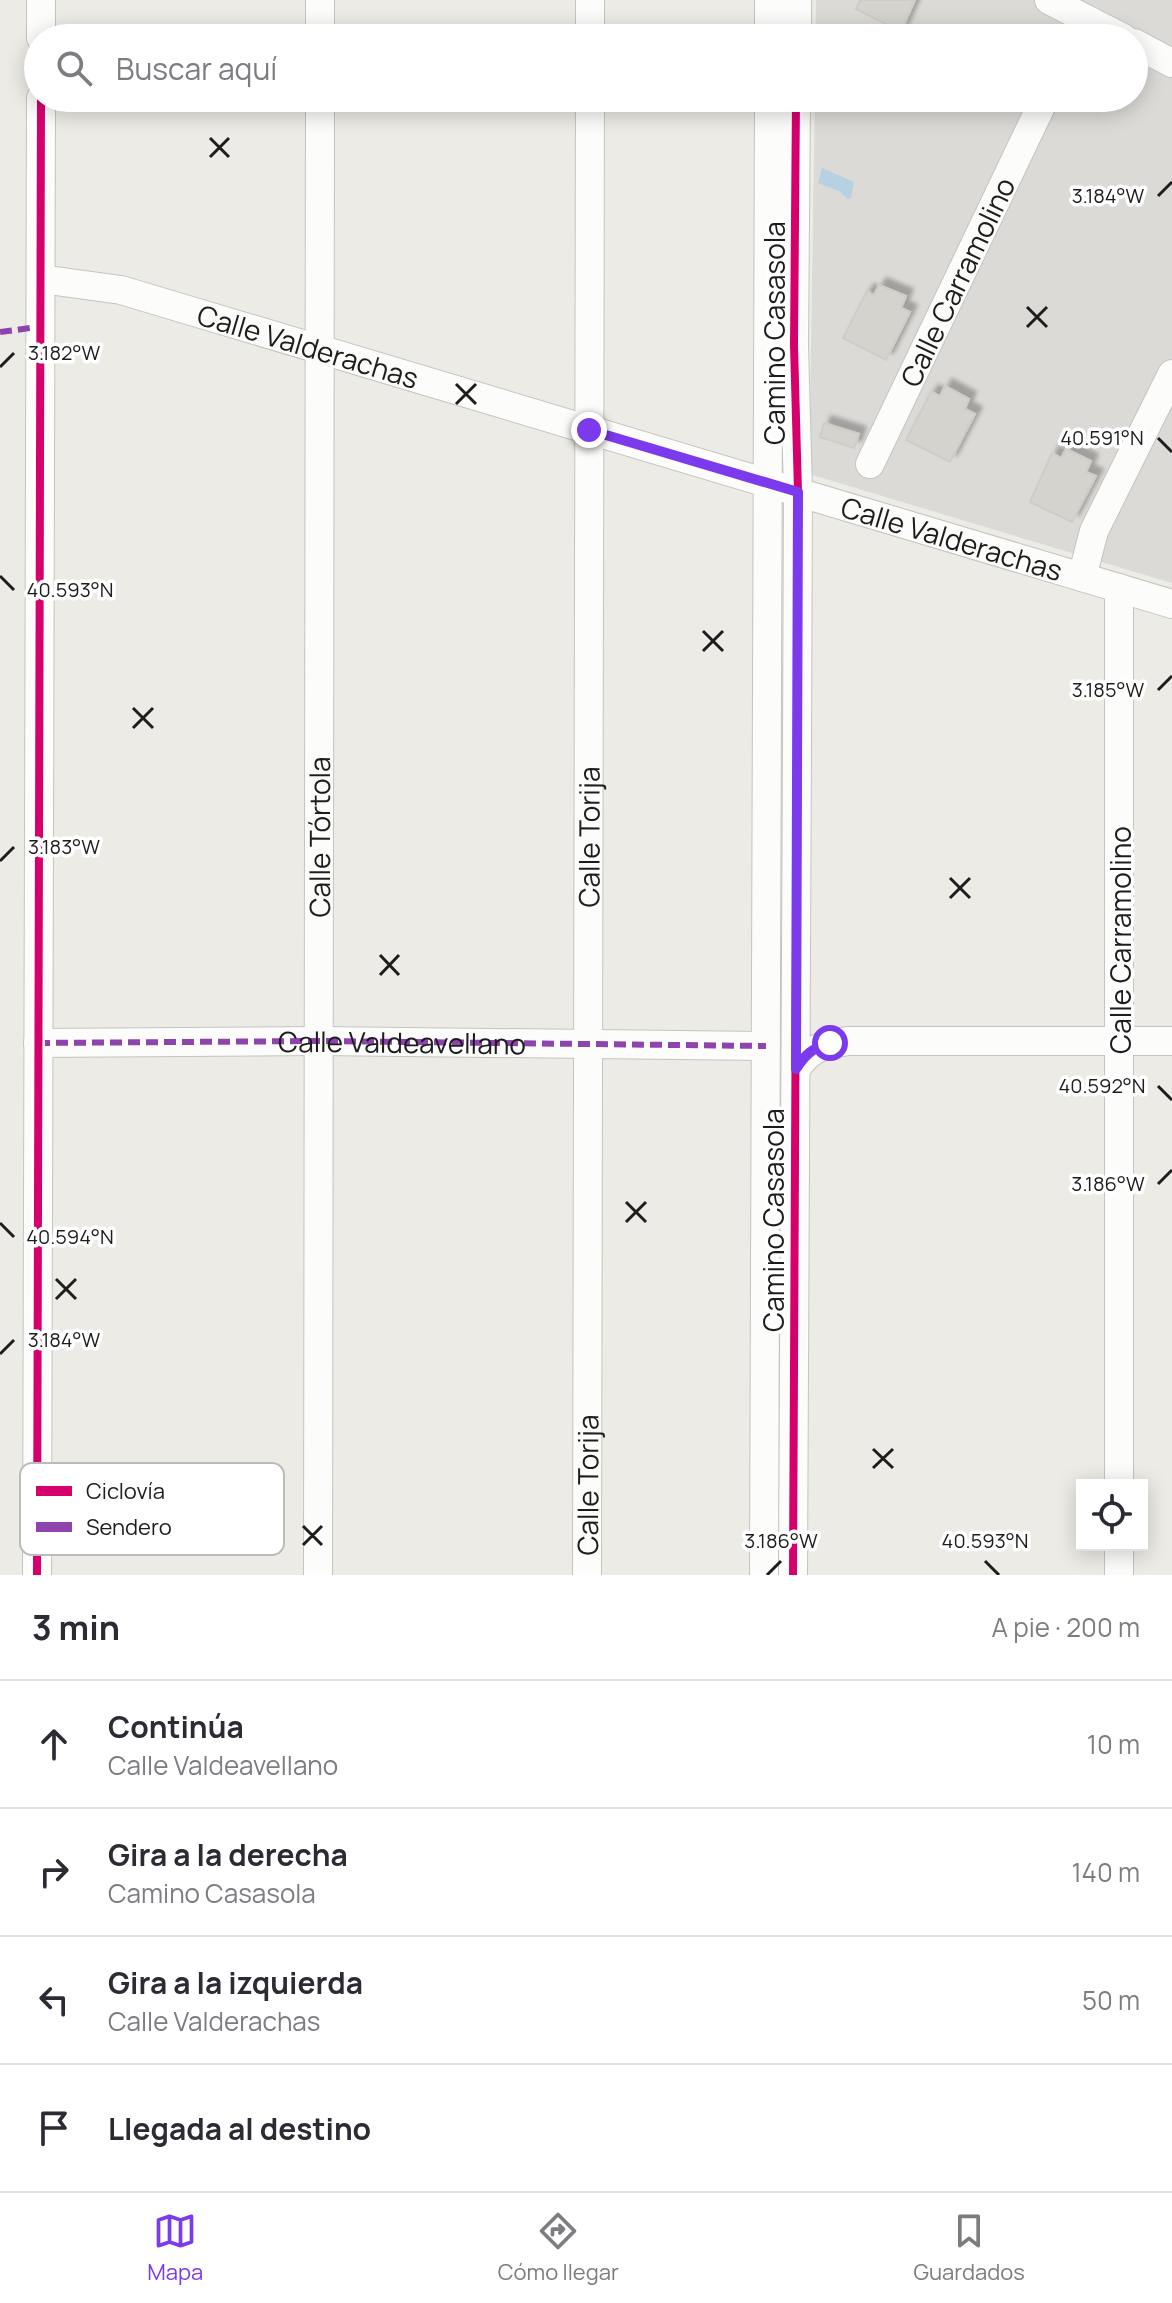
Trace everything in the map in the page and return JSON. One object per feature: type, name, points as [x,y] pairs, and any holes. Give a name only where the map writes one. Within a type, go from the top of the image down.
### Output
[{"type":"street","points":[[41,0],[41,24]]},
{"type":"street","points":[[320,0],[320,24]]},
{"type":"street","points":[[590,0],[590,24]]},
{"type":"street","points":[[769,0],[769,24]]},
{"type":"street","points":[[797,0],[797,24]]},
{"type":"street","points":[[1049,0],[1083,19]]},
{"type":"street","points":[[1148,50],[1172,63]]},
{"type":"street","points":[[37,1463],[41,112]]},
{"type":"street","name":"Calle Tórtola","points":[[318,1575],[320,112]]},
{"type":"street","name":"Calle Torija","points":[[587,1575],[590,112]]},
{"type":"street","name":"Camino Casasola","points":[[764,1575],[769,112]]},
{"type":"street","name":"Camino Casasola","points":[[793,1575],[798,492],[794,345],[796,112]]},
{"type":"street","name":"Calle Carramolino","points":[[870,464],[1038,112]]},
{"type":"street","name":"Calle Valderachas","points":[[41,279],[121,290],[1172,604]]},
{"type":"street","points":[[1082,577],[1094,531],[1172,374]]},
{"type":"street","name":"Calle Carramolino","points":[[1119,588],[1119,1479]]},
{"type":"street","name":"Calle Valdeavellano","points":[[38,1043],[319,1041],[766,1046]]},
{"type":"street","points":[[796,1069],[805,1055],[817,1046],[848,1041],[1172,1041]]},
{"type":"street","points":[[1119,1551],[1119,1575]]},
{"type":"street","points":[[37,1555],[37,1575]]},
{"type":"shaded area","points":[[816,0],[1172,0],[1172,583],[809,474],[815,112],[1148,112],[1148,24],[816,24]]},
{"type":"water","points":[[822,168],[854,182],[851,198],[818,183]]},
{"type":"building","points":[[860,0],[915,0],[904,24],[885,24],[856,9]]},
{"type":"building","points":[[879,285],[906,296],[901,308],[910,312],[886,360],[843,338],[867,291],[874,295]]},
{"type":"building","points":[[945,386],[969,399],[965,409],[975,414],[950,462],[906,440],[931,392],[940,396]]},
{"type":"building","points":[[824,423],[859,434],[854,448],[820,437]]},
{"type":"building","points":[[1066,449],[1091,461],[1086,472],[1096,476],[1072,522],[1030,502],[1052,453],[1061,458]]},
{"type":"marked path","points":[[0,332],[38,327]]},
{"type":"marked path","points":[[38,1043],[319,1041],[766,1046]]},
{"type":"cycle path","points":[[37,1463],[41,112]]},
{"type":"cycle path","points":[[793,1575],[798,492],[794,345],[796,112]]},
{"type":"cycle path","points":[[37,1555],[37,1575]]},
{"type":"route","points":[[589,430],[798,492],[796,1069],[805,1055],[817,1046],[830,1043]]}]
